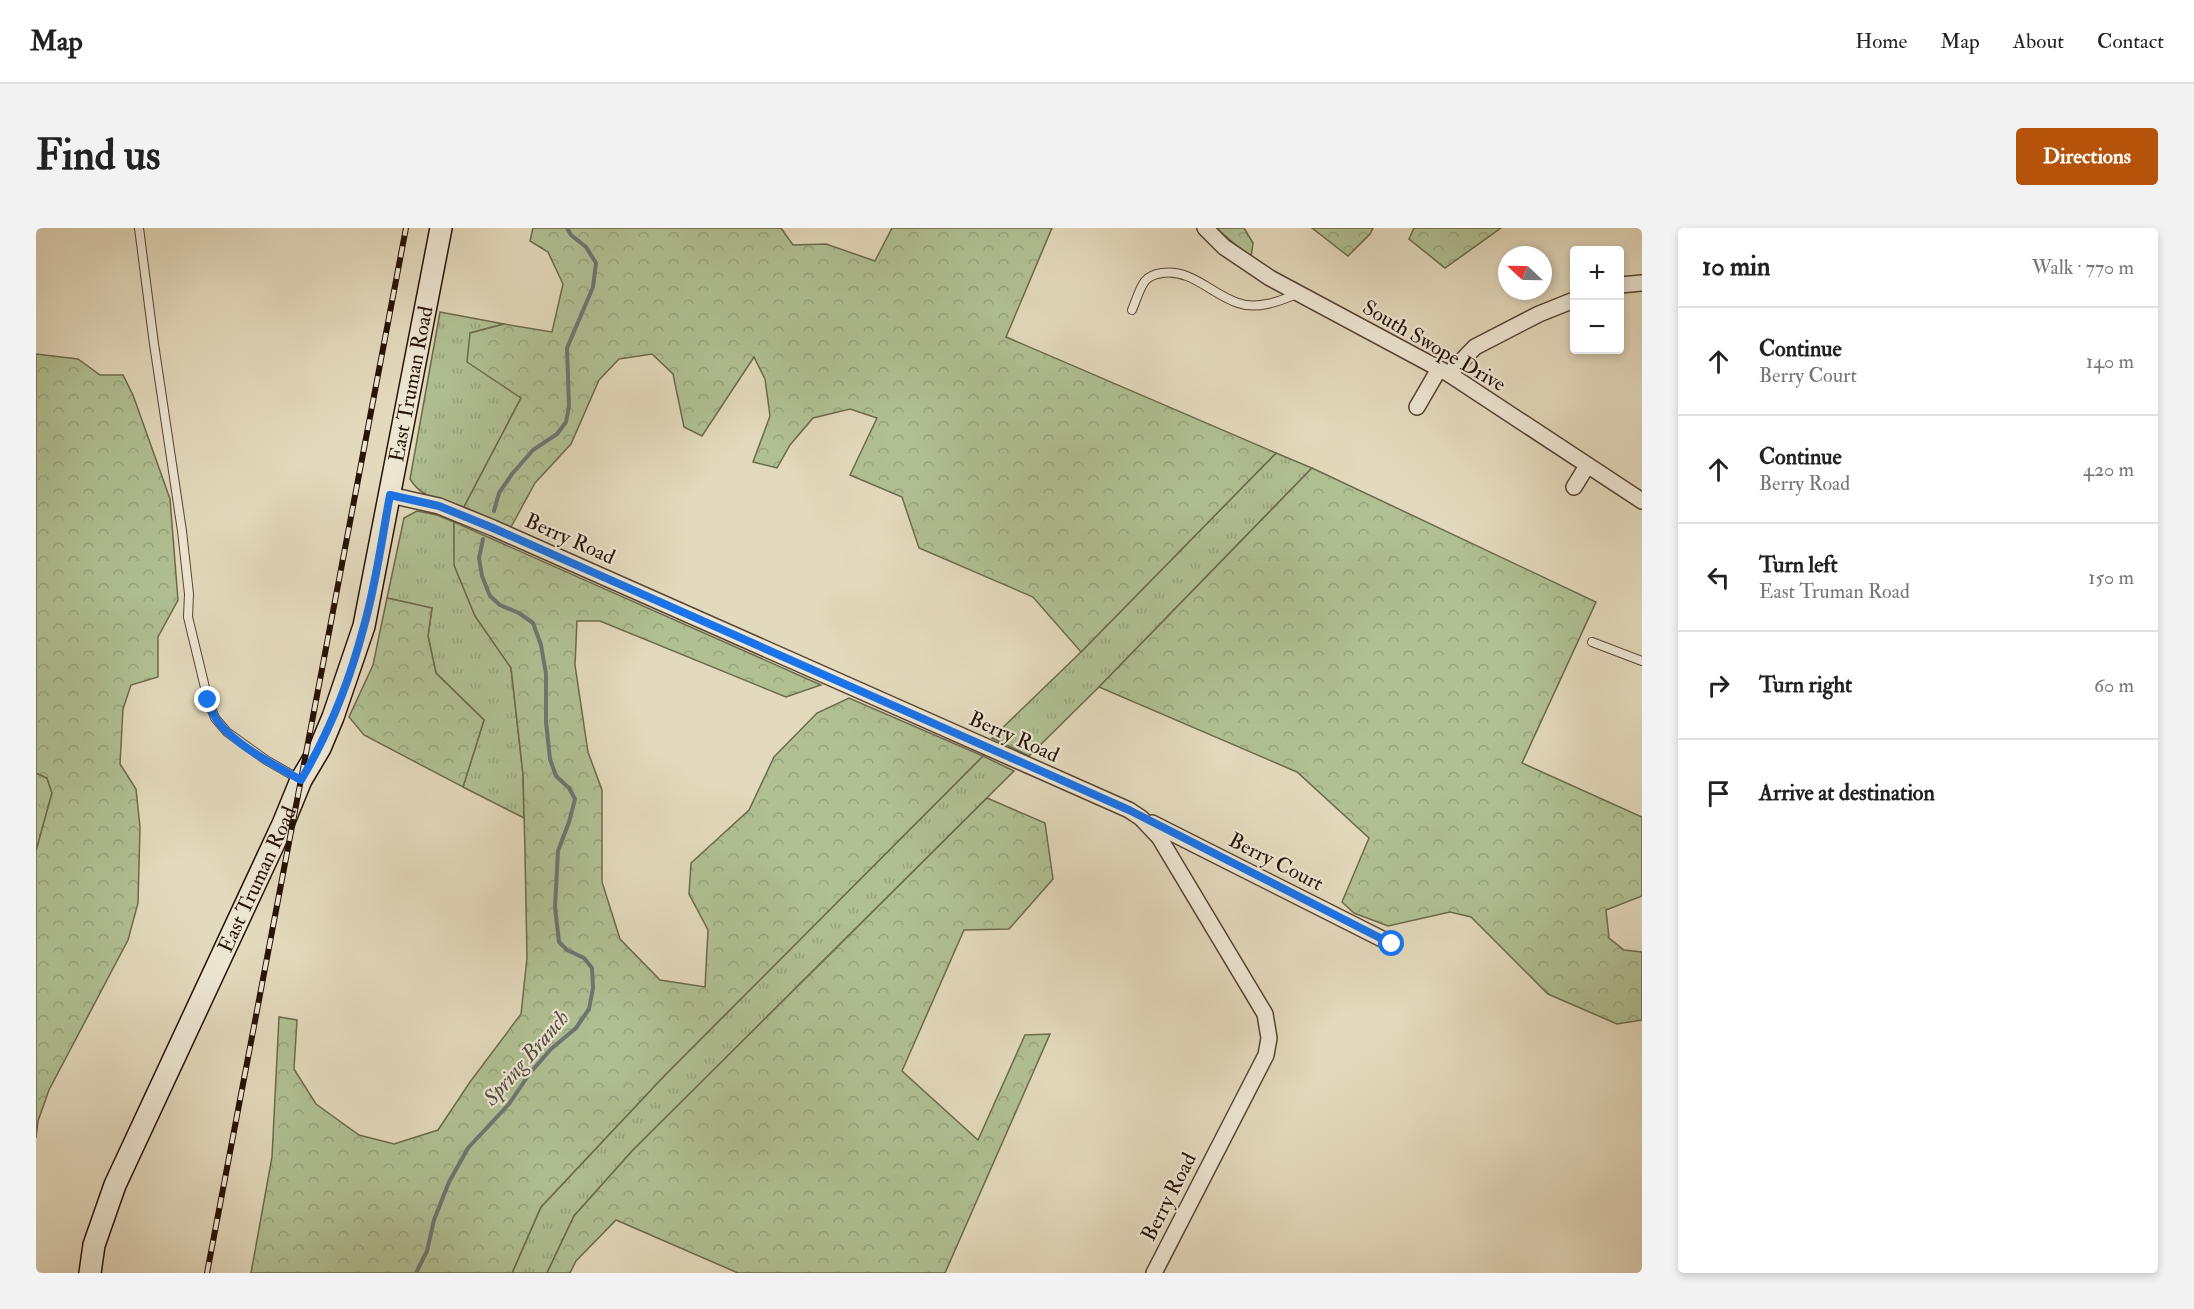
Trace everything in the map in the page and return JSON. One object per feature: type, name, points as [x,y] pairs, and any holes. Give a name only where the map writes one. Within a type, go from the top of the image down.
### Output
[{"type":"main road","name":"East Truman Road","points":[[90,1273],[94,1245],[114,1185],[283,824],[301,780],[320,748],[364,626],[441,228]]},
{"type":"street","name":"South Swope Drive","points":[[1205,228],[1224,247],[1270,278],[1444,372],[1642,501]]},
{"type":"street","points":[[1624,285],[1642,283]]},
{"type":"street","points":[[1417,406],[1444,372],[1475,347],[1539,314],[1570,302]]},
{"type":"street","points":[[1574,487],[1587,466]]},
{"type":"street","name":"Berry Road","points":[[390,495],[439,506],[493,528],[1129,810],[1141,818],[1159,837],[1265,1014],[1269,1038],[1266,1055],[1154,1273]]},
{"type":"street","name":"Berry Court","points":[[1141,818],[1392,944]]},
{"type":"lane","points":[[139,228],[182,531],[189,594],[188,617],[208,700],[215,718],[227,732],[266,760],[301,780]]},
{"type":"lane","points":[[1132,310],[1146,279],[1161,273],[1175,272],[1191,277],[1239,304],[1251,306],[1278,302],[1298,293]]},
{"type":"lane","points":[[1592,642],[1642,661]]},
{"type":"green space","points":[[533,228],[781,228],[793,245],[826,244],[875,261],[892,228],[1052,228],[1006,337],[1276,453],[1081,652],[1033,597],[919,548],[902,497],[850,475],[877,418],[850,409],[813,418],[790,445],[777,468],[753,462],[770,416],[765,379],[754,357],[702,436],[684,427],[673,374],[652,354],[619,359],[599,380],[571,444],[535,483],[511,527],[464,507],[521,398],[467,362],[470,333],[504,324],[552,332],[563,284],[548,252],[530,241]]},
{"type":"green space","points":[[1216,228],[1244,228],[1253,243],[1251,258]]},
{"type":"green space","points":[[1312,228],[1373,228],[1348,256]]},
{"type":"green space","points":[[1414,228],[1501,228],[1445,268],[1409,239]]},
{"type":"green space","points":[[440,312],[504,324],[470,333],[521,398],[464,507],[427,495],[410,479]]},
{"type":"green space","points":[[36,354],[78,359],[100,375],[123,375],[133,395],[170,499],[178,600],[158,637],[158,677],[131,685],[123,709],[120,764],[136,789],[140,827],[138,903],[128,940],[49,1090],[38,1121],[36,1138],[36,851],[52,793],[47,778],[36,773]]},
{"type":"green space","points":[[1276,453],[1312,468],[1099,687],[1029,756],[992,738],[1081,652]]},
{"type":"green space","points":[[1312,468],[1596,602],[1522,763],[1642,817],[1642,896],[1606,910],[1609,938],[1624,950],[1642,952],[1642,1020],[1617,1024],[1548,994],[1471,917],[1450,912],[1388,926],[1354,913],[1342,902],[1369,838],[1297,772],[1099,687]]},
{"type":"green space","points":[[417,511],[437,515],[454,522],[455,567],[475,616],[511,668],[523,774],[524,818],[463,787],[484,720],[436,673],[428,636],[432,608],[387,598],[404,518]]},
{"type":"green space","points":[[454,522],[821,685],[786,697],[600,621],[577,621],[575,665],[588,752],[602,790],[602,882],[620,939],[660,980],[705,987],[708,930],[689,894],[691,863],[749,810],[774,757],[817,713],[849,698],[983,756],[665,1075],[541,1207],[512,1273],[251,1273],[272,1157],[279,1017],[297,1020],[294,1069],[316,1104],[359,1135],[394,1144],[438,1130],[470,1082],[521,1014],[527,958],[523,774],[511,668],[475,616],[454,565]]},
{"type":"green space","points":[[387,598],[432,608],[428,636],[436,673],[484,720],[463,787],[364,735],[349,717],[373,665]]},
{"type":"green space","points":[[983,756],[1014,771],[633,1150],[574,1216],[547,1273],[512,1273],[541,1207],[665,1075]]},
{"type":"green space","points":[[36,773],[47,778],[52,793],[36,851]]},
{"type":"green space","points":[[987,798],[1045,823],[1053,879],[1009,929],[964,930],[902,1071],[978,1140],[1025,1035],[1050,1034],[945,1273],[738,1273],[616,1220],[576,1261],[570,1273],[547,1273],[574,1216],[633,1150]]},
{"type":"waterway","name":"Spring Branch","points":[[494,511],[499,493],[512,474],[533,450],[557,434],[566,422],[569,406],[567,348],[593,287],[596,263],[586,247],[571,235],[567,228]]},
{"type":"waterway","name":"Spring Branch","points":[[416,1273],[427,1251],[434,1220],[449,1182],[468,1148],[509,1104],[530,1073],[551,1049],[576,1028],[589,1009],[593,988],[592,968],[584,958],[567,950],[559,942],[555,907],[558,851],[575,799],[569,788],[556,776],[550,759],[546,722],[546,674],[541,645],[533,623],[519,613],[500,605],[490,596],[482,576],[479,558],[483,539]]},
{"type":"railway","points":[[207,1273],[406,228]]},
{"type":"route","points":[[208,700],[215,718],[227,732],[266,760],[301,780],[320,748],[333,717],[364,626],[390,495],[439,506],[493,528],[1129,810],[1392,944]]}]
